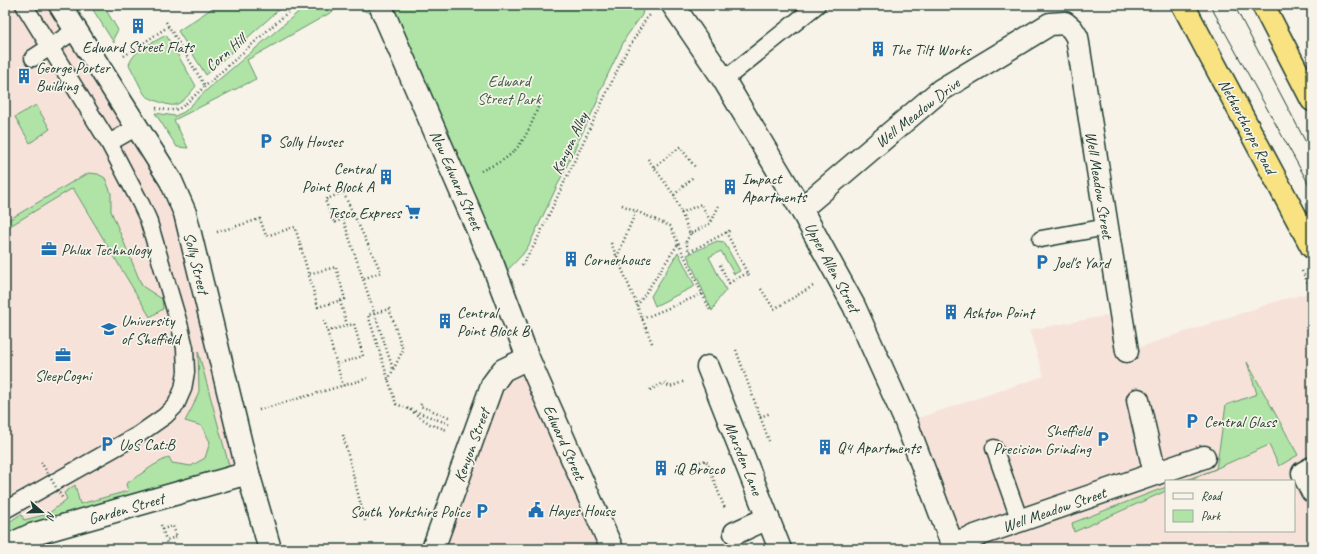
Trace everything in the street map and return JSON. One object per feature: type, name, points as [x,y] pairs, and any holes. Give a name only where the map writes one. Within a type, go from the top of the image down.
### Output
[{"type":"highway","name":"Netherthorpe Road","points":[[1183,5],[1312,247]]},
{"type":"highway","points":[[1262,5],[1312,100]]},
{"type":"street","name":"Solly Street","points":[[60,5],[171,181],[185,213],[248,473],[270,549]]},
{"type":"street","name":"New Edward Street","points":[[380,5],[494,265],[528,358]]},
{"type":"street","name":"Upper Allen Street","points":[[673,5],[724,80],[801,209],[854,306],[906,422],[953,546]]},
{"type":"street","name":"Well Meadow Drive","points":[[801,209],[941,90],[1050,24],[1065,23]]},
{"type":"street","name":"Well Meadow Street","points":[[1065,23],[1072,29],[1077,37],[1106,227],[1128,351]]},
{"type":"street","name":"Kenyon Street","points":[[433,549],[476,434],[492,385],[503,370],[528,358]]},
{"type":"street","name":"Edward Street","points":[[528,358],[612,549]]},
{"type":"street","name":"Marsden Lane","points":[[709,369],[780,549]]},
{"type":"street","points":[[1138,400],[1155,474]]},
{"type":"street","name":"Well Meadow Street","points":[[953,546],[1204,457]]},
{"type":"street","points":[[1312,468],[1303,473],[1312,491]]},
{"type":"street","name":"Garden Street","points":[[5,547],[31,535],[248,473]]},
{"type":"street","points":[[735,533],[768,518]]},
{"type":"lane","points":[[5,510],[138,435],[165,416],[176,405],[183,389],[186,372],[185,348],[148,219],[109,143],[24,5]]},
{"type":"lane","points":[[724,80],[817,5]]},
{"type":"lane","points":[[33,58],[76,30]]},
{"type":"lane","points":[[109,143],[137,126]]},
{"type":"lane","points":[[1041,239],[1106,227]]},
{"type":"lane","points":[[994,448],[1020,521]]},
{"type":"path","name":"Corn Hill","points":[[170,111],[182,107],[296,6]]},
{"type":"path","name":"Kenyon Alley","points":[[505,296],[512,281],[535,244],[625,54],[646,18],[652,14]]},
{"type":"path","points":[[166,22],[205,86]]},
{"type":"path","points":[[133,50],[169,26]]},
{"type":"path","points":[[458,183],[507,158],[521,144],[534,119],[542,96]]},
{"type":"path","points":[[654,167],[680,147],[695,167]]},
{"type":"path","points":[[648,159],[674,195],[690,234]]},
{"type":"path","points":[[674,195],[693,177]]},
{"type":"path","points":[[354,214],[334,223],[325,200],[343,192],[354,214],[381,272],[363,279]]},
{"type":"path","points":[[681,213],[701,204],[711,223]]},
{"type":"path","points":[[622,205],[670,226],[710,312]]},
{"type":"path","points":[[719,205],[711,223],[690,234],[686,242],[689,252],[731,230]]},
{"type":"path","points":[[617,257],[636,212]]},
{"type":"path","points":[[192,241],[260,219],[266,236],[295,227],[308,274],[318,307],[345,299],[336,266],[308,274]]},
{"type":"path","points":[[343,219],[393,370]]},
{"type":"path","points":[[726,232],[750,278]]},
{"type":"path","points":[[611,243],[652,343]]},
{"type":"path","points":[[637,306],[678,243]]},
{"type":"path","points":[[720,265],[729,283],[747,273]]},
{"type":"path","points":[[761,289],[774,309],[819,282]]},
{"type":"path","points":[[642,320],[702,294]]},
{"type":"path","points":[[340,301],[347,325]]},
{"type":"path","points":[[388,380],[403,350],[389,309],[368,315],[388,380],[396,404],[476,434]]},
{"type":"path","points":[[324,320],[343,386]]},
{"type":"path","points":[[327,331],[354,324],[363,356],[337,364]]},
{"type":"path","points":[[650,390],[664,383],[670,387],[709,369]]},
{"type":"path","points":[[234,417],[368,378]]},
{"type":"path","points":[[421,404],[420,406],[456,420],[476,434]]},
{"type":"path","points":[[406,407],[430,424],[448,430]]},
{"type":"path","points":[[760,417],[771,413]]},
{"type":"path","points":[[343,435],[365,521]]},
{"type":"path","points":[[700,462],[706,460],[735,533]]},
{"type":"path","points":[[41,462],[63,498]]},
{"type":"path","points":[[166,540],[177,537],[173,526],[162,529],[167,544]]},
{"type":"shaded area","name":"University of Sheffield","points":[[5,5],[60,5],[171,181],[248,473],[5,547]]},
{"type":"shaded area","points":[[1312,292],[1312,549],[954,549],[906,422],[1044,376],[1029,330],[1121,313],[1128,351],[1281,300]]},
{"type":"shaded area","points":[[520,361],[612,549],[433,549],[492,385]]},
{"type":"green space","points":[[90,5],[103,5],[118,30],[114,37],[114,43]]},
{"type":"green space","points":[[217,5],[284,5],[206,75],[178,31]]},
{"type":"green space","points":[[308,5],[344,5],[247,60],[256,79],[174,120],[188,148],[177,147],[155,113],[175,116],[184,112],[209,88]]},
{"type":"green space","name":"Edward Street Park","points":[[351,5],[644,5],[642,15],[626,37],[599,93],[599,98],[529,245],[523,254],[499,279],[386,20]]},
{"type":"green space","points":[[166,35],[196,86],[184,100],[175,105],[169,105],[146,96],[129,65],[131,60],[139,51]]},
{"type":"green space","points":[[36,105],[50,129],[30,143],[15,117]]},
{"type":"green space","points":[[89,173],[98,174],[105,178],[111,193],[111,211],[142,286],[162,299],[163,309],[150,317],[73,188],[5,229],[5,222]]},
{"type":"green space","points":[[717,241],[724,242],[740,271],[734,274],[721,251],[709,257],[726,290],[712,311],[687,255]]},
{"type":"green space","points":[[678,252],[695,286],[655,306],[651,296]]},
{"type":"green space","points":[[198,351],[230,469],[5,538],[5,525],[21,514],[24,520],[48,514],[67,499],[64,493],[75,485],[80,504],[128,491],[126,484],[154,465],[169,457],[172,463],[191,466],[205,458],[210,442],[202,426],[185,421],[199,391]]},
{"type":"green space","points":[[1247,362],[1298,455],[1279,466],[1269,445],[1216,469],[1226,405],[1257,394]]},
{"type":"green space","points":[[1210,471],[1190,480],[1186,480]]},
{"type":"green space","points":[[1165,487],[1165,491],[1074,532],[1072,523]]},
{"type":"tram line","points":[[1210,5],[1312,190]]},
{"type":"tram line","points":[[1234,5],[1312,154]]},
{"type":"place","name":"Edward Street Flats","points":[[138,26]]},
{"type":"place","name":"The Tilt Works","points":[[878,49]]},
{"type":"place","name":"George Porter Building","points":[[24,76]]},
{"type":"place","name":"Solly Houses","points":[[266,141]]},
{"type":"place","name":"Central Point Block A","points":[[386,177]]},
{"type":"place","name":"Impact Apartments","points":[[730,187]]},
{"type":"place","name":"Tesco Express","points":[[413,212]]},
{"type":"place","name":"Phlux Technology","points":[[49,249]]},
{"type":"place","name":"Cornerhouse","points":[[571,259]]},
{"type":"place","name":"Joel's Yard","points":[[1042,262]]},
{"type":"place","name":"Ashton Point","points":[[951,312]]},
{"type":"place","name":"Central Point Block B","points":[[445,321]]},
{"type":"place","name":"University of Sheffield","points":[[109,329]]},
{"type":"place","name":"SleepCogni","points":[[63,355]]},
{"type":"place","name":"Central Glass","points":[[1192,421]]},
{"type":"place","name":"Sheffield Precision Grinding","points":[[1103,439]]},
{"type":"place","name":"UoS Cat:B","points":[[107,444]]},
{"type":"place","name":"Q4 Apartments","points":[[825,447]]},
{"type":"place","name":"iQ Brocco","points":[[661,468]]},
{"type":"place","name":"Hayes House","points":[[536,510]]},
{"type":"place","name":"South Yorkshire Police","points":[[482,511]]}]
